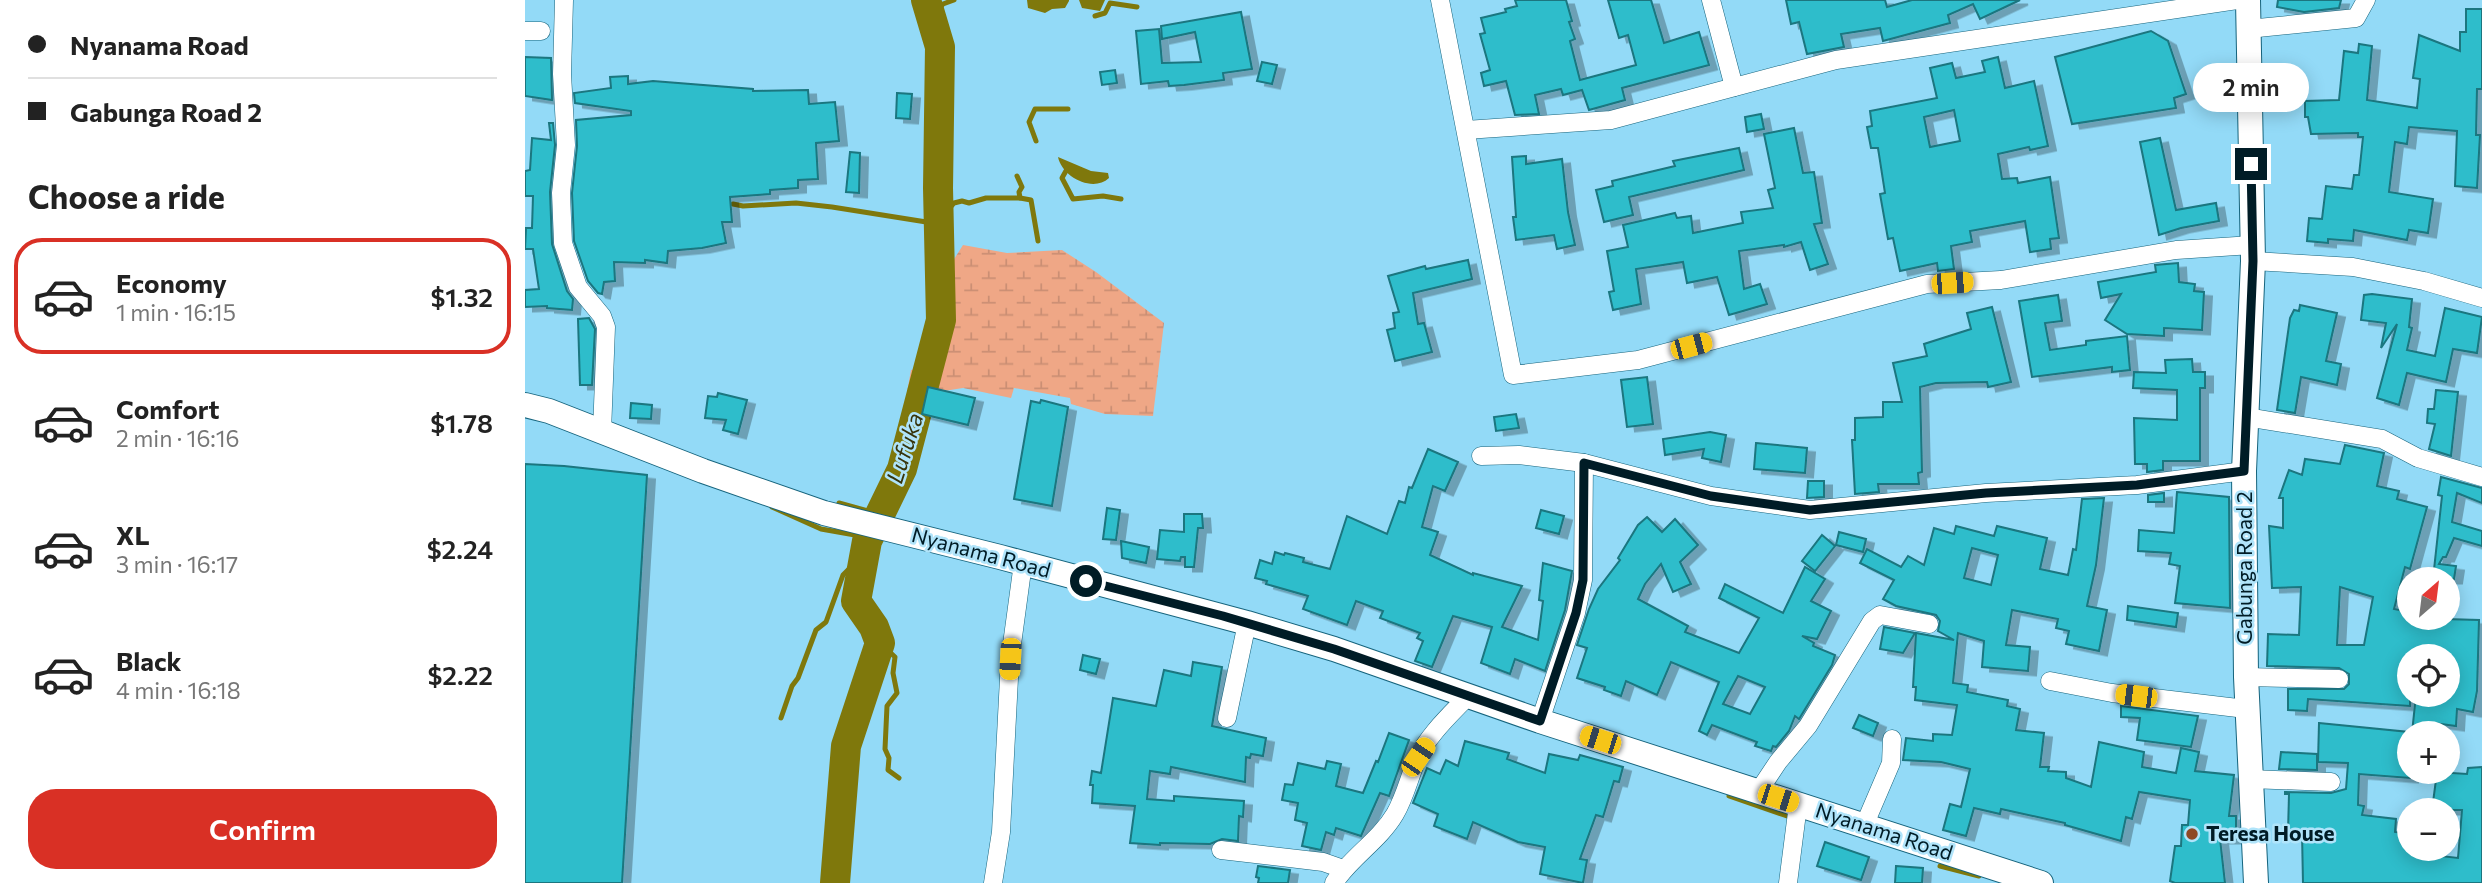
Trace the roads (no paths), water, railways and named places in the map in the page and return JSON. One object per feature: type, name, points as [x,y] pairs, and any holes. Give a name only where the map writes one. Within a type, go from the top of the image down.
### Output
[{"type":"street","points":[[564,0],[562,74],[566,145],[561,193],[562,232],[563,243],[578,287],[601,316],[606,327],[602,432]]},
{"type":"street","points":[[1440,0],[1513,375],[1638,360],[1927,285],[2001,280],[2176,250],[2253,253],[2353,267],[2424,281],[2482,298]]},
{"type":"street","points":[[1711,0],[1734,87]]},
{"type":"street","points":[[1466,130],[1611,120],[1836,60],[2237,0]]},
{"type":"street","name":"Gabunga Road 2","points":[[2248,0],[2253,253],[2244,471],[2245,677],[2256,883]]},
{"type":"street","points":[[2248,29],[2356,18],[2366,0]]},
{"type":"street","name":"Nyanama Road","points":[[525,405],[548,411],[703,471],[824,513],[1023,563],[1334,649],[1540,721],[1864,826],[1991,875],[2041,883]]},
{"type":"street","points":[[2246,417],[2382,439],[2418,458],[2482,477]]},
{"type":"street","points":[[1481,456],[1519,455],[1584,463],[1711,496],[1810,510],[1986,493],[2137,485],[2244,471]]},
{"type":"street","points":[[1540,721],[1576,613],[1583,580],[1584,463]]},
{"type":"street","points":[[993,883],[1001,832],[1010,659],[1023,563]]},
{"type":"street","points":[[1758,792],[1778,762],[1808,726],[1872,621],[1880,615],[1929,624]]},
{"type":"street","points":[[1227,718],[1247,623]]},
{"type":"street","points":[[2245,677],[2339,679]]},
{"type":"street","points":[[2050,681],[2112,693],[2246,709]]},
{"type":"street","points":[[1221,850],[1323,862],[1338,876],[1394,816],[1406,793],[1418,757],[1435,732],[1468,696]]},
{"type":"street","points":[[1864,826],[1891,763],[1892,739]]},
{"type":"street","points":[[2250,779],[2331,782]]},
{"type":"street","points":[[1788,883],[1798,805]]},
{"type":"waterway","name":"Lufuka","points":[[835,883],[846,746],[880,643],[874,627],[856,601],[867,541],[902,469],[941,320],[938,188],[940,47],[926,0]]},
{"type":"waterway","points":[[929,11],[939,9],[943,4],[954,0]]},
{"type":"waterway","points":[[1095,16],[1105,13],[1110,3],[1137,7]]},
{"type":"waterway","points":[[1036,141],[1029,122],[1035,109],[1068,109]]},
{"type":"waterway","points":[[1067,169],[1062,178],[1073,199],[1103,196],[1121,199]]},
{"type":"waterway","points":[[938,215],[954,203],[962,201],[969,203],[986,198],[1020,198],[1022,187],[1017,176]]},
{"type":"waterway","points":[[1020,198],[1031,200],[1038,241]]},
{"type":"waterway","points":[[733,204],[743,206],[796,203],[939,224]]},
{"type":"waterway","points":[[839,503],[879,514]]},
{"type":"waterway","points":[[772,507],[821,529],[855,535],[867,541]]},
{"type":"waterway","points":[[781,718],[816,630],[826,622],[843,575],[866,552]]},
{"type":"waterway","points":[[880,643],[895,657],[893,673],[897,693],[887,706],[885,749],[889,758],[888,770],[899,778]]},
{"type":"waterway","points":[[1729,796],[1793,818]]},
{"type":"waterway","points":[[1940,866],[1979,876]]},
{"type":"place","name":"Teresa House","points":[[2192,834]]}]
